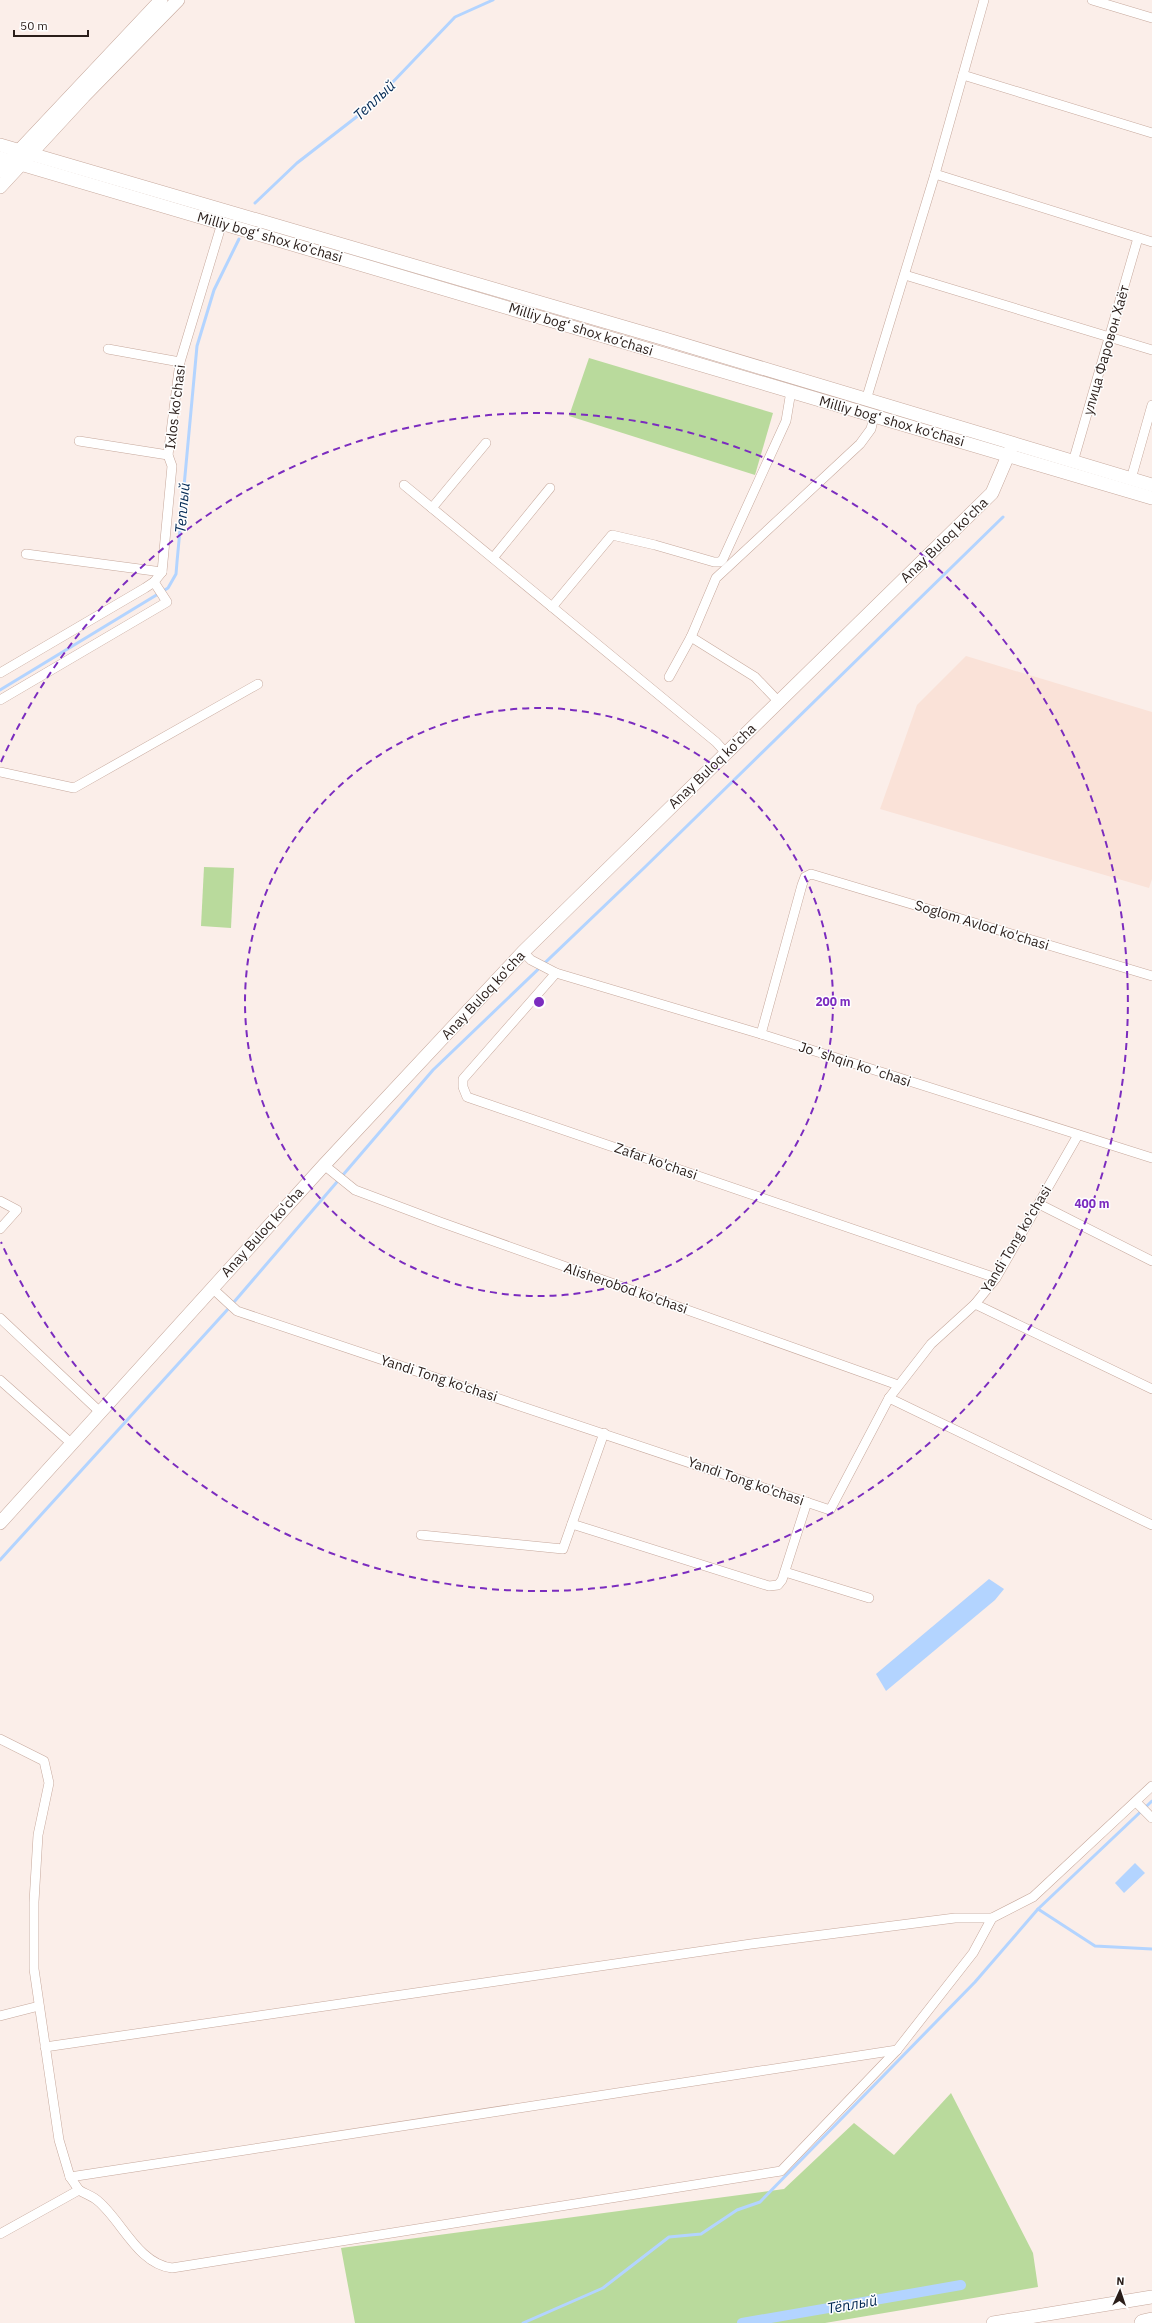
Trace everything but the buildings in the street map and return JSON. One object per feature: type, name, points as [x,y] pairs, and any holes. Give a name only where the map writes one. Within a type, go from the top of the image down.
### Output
[{"type":"highway","points":[[1143,2323],[1152,2322]]},
{"type":"main road","points":[[25,152],[161,0]]},
{"type":"main road","points":[[0,171],[10,161],[25,152],[84,96],[178,0]]},
{"type":"main road","name":"Milliy bog‘ shox ko‘chasi","points":[[0,145],[665,339],[866,400],[1152,498]]},
{"type":"main road","points":[[0,188],[10,161]]},
{"type":"main road","name":"Milliy bog‘ shox ko‘chasi","points":[[10,161],[874,416],[1011,450],[1073,462],[1152,485]]},
{"type":"main road","points":[[662,353],[665,339]]},
{"type":"main road","name":"Anay Buloq ko'cha","points":[[0,1523],[100,1412],[216,1292],[328,1168],[527,956],[725,752],[992,493],[1011,450]]},
{"type":"main road","points":[[993,2323],[1152,2297]]},
{"type":"street","points":[[866,400],[905,276],[984,0]]},
{"type":"street","points":[[1092,0],[1152,18]]},
{"type":"street","points":[[963,75],[1152,133]]},
{"type":"street","points":[[935,174],[1152,242]]},
{"type":"street","name":"Ixlos ko'chasi","points":[[162,572],[172,466],[168,455],[180,362],[222,223]]},
{"type":"street","name":"улица Фаровон Хаёт","points":[[1073,462],[1110,339],[1138,238]]},
{"type":"street","points":[[905,276],[1110,339],[1152,350]]},
{"type":"street","points":[[108,349],[180,362]]},
{"type":"street","points":[[552,607],[612,535],[655,545],[714,562],[720,562],[723,559],[786,422],[791,391]]},
{"type":"street","points":[[1131,479],[1152,405]]},
{"type":"street","points":[[669,677],[691,637],[716,578],[860,444],[871,429],[874,416]]},
{"type":"street","points":[[79,441],[168,455]]},
{"type":"street","points":[[432,508],[486,443]]},
{"type":"street","points":[[404,485],[716,742],[725,752]]},
{"type":"street","points":[[493,558],[550,488]]},
{"type":"street","points":[[26,554],[162,572]]},
{"type":"street","points":[[0,673],[154,582],[162,572]]},
{"type":"street","points":[[0,700],[167,602],[154,582]]},
{"type":"street","points":[[691,637],[755,677],[778,701]]},
{"type":"street","points":[[0,772],[74,788],[258,684]]},
{"type":"street","name":"Soglom Avlod ko'chasi","points":[[761,1034],[802,885],[805,878],[811,874],[1152,976]]},
{"type":"street","name":"Joʼshqin koʼchasi","points":[[527,956],[556,973],[761,1034],[1152,1158]]},
{"type":"street","name":"Zafar ko'chasi","points":[[556,973],[463,1079],[463,1087],[467,1097],[996,1278]]},
{"type":"street","name":"Yandi Tong ko'chasi","points":[[216,1292],[232,1309],[830,1510],[889,1398],[931,1344],[975,1304],[996,1278],[1078,1134]]},
{"type":"street","name":"Alisherobod ko'chasi","points":[[328,1168],[355,1190],[440,1222],[898,1385]]},
{"type":"street","points":[[0,1201],[17,1210],[0,1229]]},
{"type":"street","points":[[1039,1204],[1152,1261]]},
{"type":"street","points":[[975,1304],[1152,1389]]},
{"type":"street","points":[[0,1318],[100,1412]]},
{"type":"street","points":[[0,1380],[71,1444]]},
{"type":"street","points":[[889,1398],[1152,1525]]},
{"type":"street","points":[[421,1535],[563,1549],[604,1433]]},
{"type":"street","points":[[572,1524],[770,1586],[778,1585],[785,1572],[807,1502]]},
{"type":"street","points":[[785,1572],[869,1598]]},
{"type":"street","points":[[0,1739],[44,1761],[49,1783],[38,1835],[34,1902],[34,1969],[38,2006],[59,2140],[70,2177],[79,2190],[98,2200],[150,2260],[164,2267],[172,2268],[781,2171],[897,2050],[973,1953],[992,1918]]},
{"type":"street","points":[[45,2047],[751,1944],[955,1918],[992,1918],[1033,1897],[1152,1786]]},
{"type":"street","points":[[1136,1802],[1152,1818]]},
{"type":"street","points":[[0,2016],[38,2006]]},
{"type":"street","points":[[70,2177],[897,2050]]},
{"type":"street","points":[[0,2234],[79,2190]]},
{"type":"shaded area","points":[[966,656],[1152,712],[1152,879],[1149,888],[880,809],[917,705]]},
{"type":"green space","points":[[589,358],[773,413],[755,475],[569,416]]},
{"type":"green space","points":[[204,867],[234,868],[231,928],[201,926]]},
{"type":"green space","points":[[951,2093],[1033,2253],[1038,2287],[825,2323],[355,2323],[341,2248],[784,2189],[854,2123],[894,2155]]},
{"type":"water","points":[[989,1579],[1004,1589],[995,1600],[886,1691],[876,1674]]},
{"type":"water","points":[[1135,1863],[1145,1873],[1124,1893],[1115,1883]]},
{"type":"waterway","name":"Теплый","points":[[255,203],[297,163],[368,108],[455,17],[493,0]]},
{"type":"waterway","name":"Теплый","points":[[0,690],[168,588],[176,574],[197,346],[214,290],[239,239]]},
{"type":"waterway","points":[[0,1560],[228,1309],[433,1070],[644,868],[1003,517]]},
{"type":"waterway","points":[[523,2323],[603,2288],[669,2237],[701,2234],[737,2210],[760,2202],[975,1982],[1038,1909],[1152,1801]]},
{"type":"waterway","points":[[1038,1909],[1095,1946],[1152,1949]]},
{"type":"waterway","name":"Тёплый","points":[[742,2323],[961,2285]]}]
